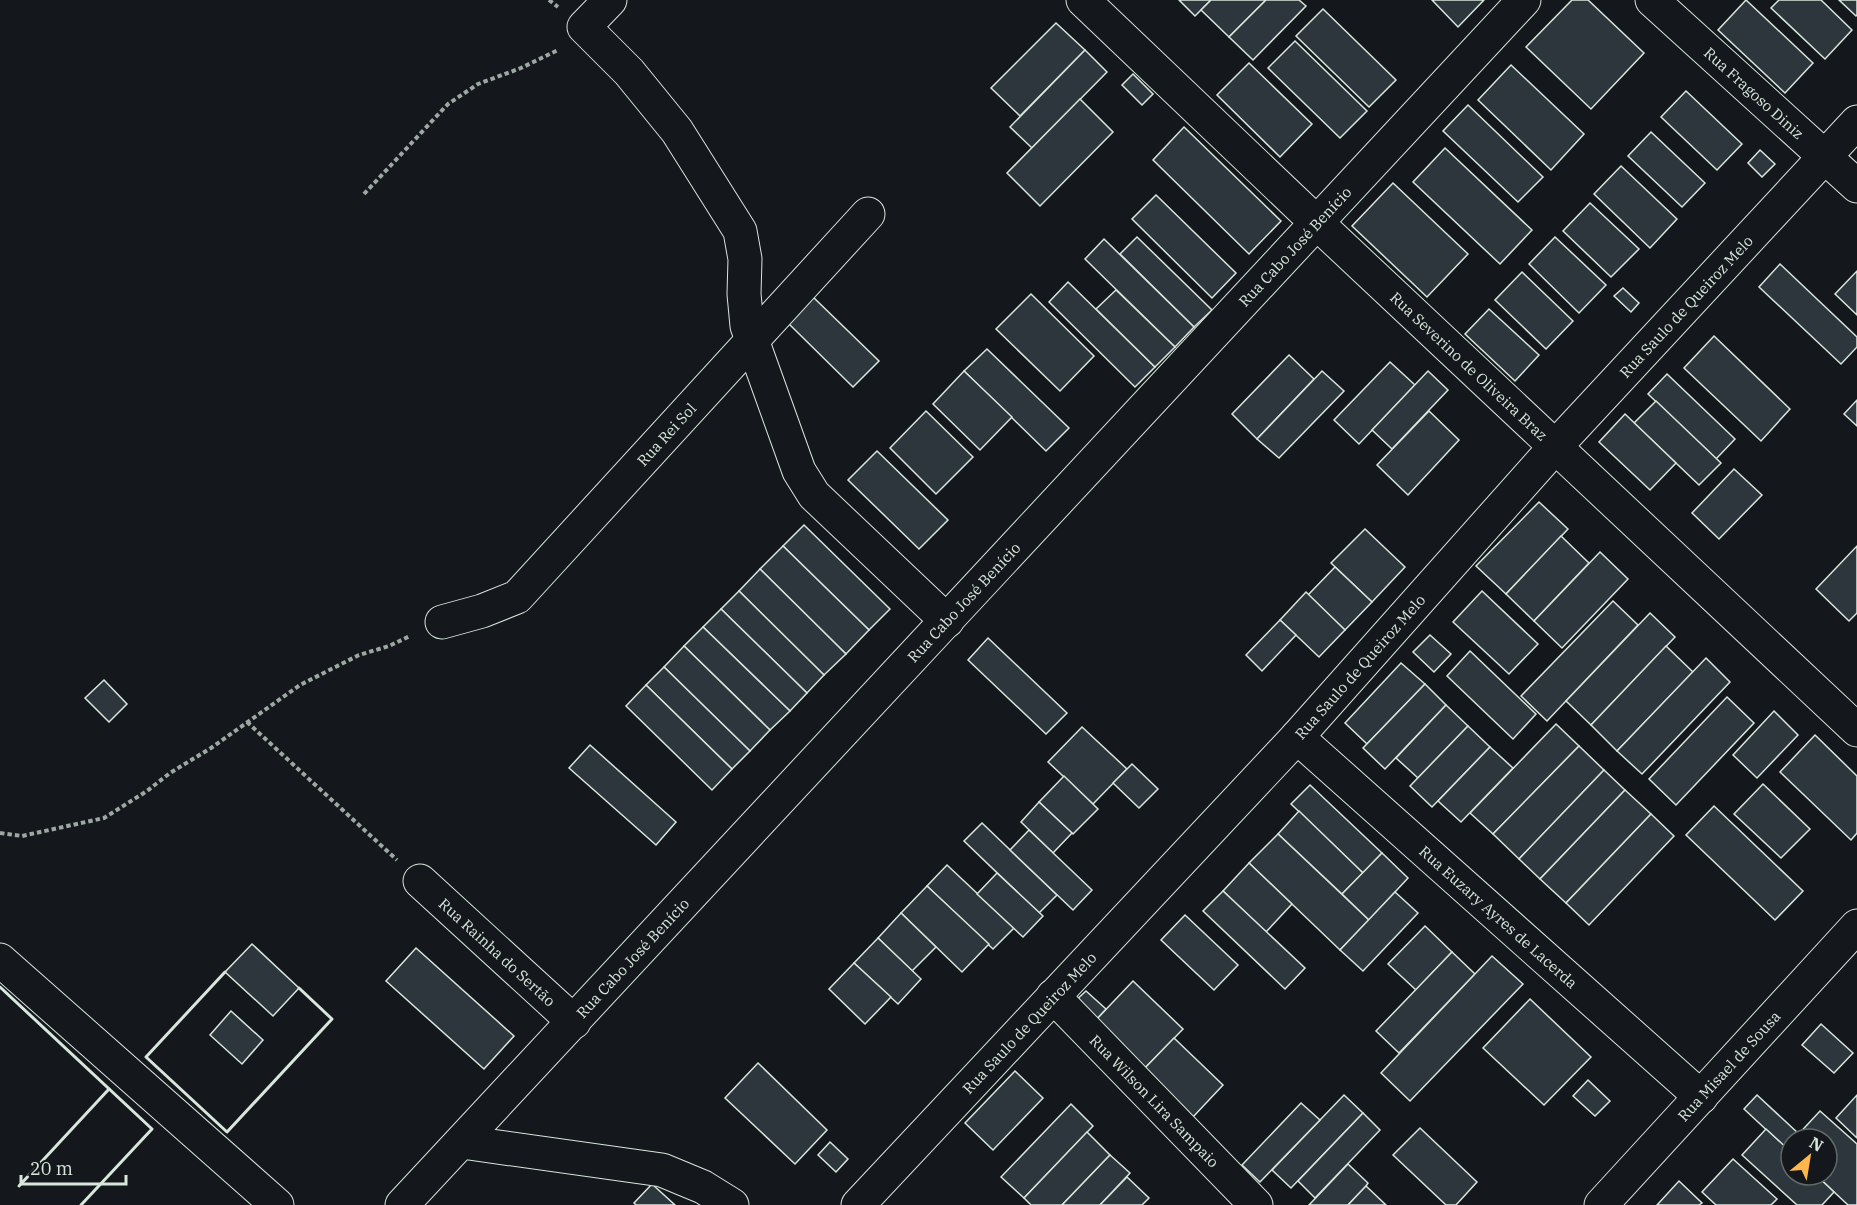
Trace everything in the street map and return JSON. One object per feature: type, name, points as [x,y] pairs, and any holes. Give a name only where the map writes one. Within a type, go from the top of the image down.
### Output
[{"type":"street","points":[[610,0],[584,27],[629,72],[677,131],[740,231],[745,259],[744,294],[747,326],[800,471],[814,495],[947,621]]},
{"type":"street","name":"Rua Severino de Oliveira Braz","points":[[1083,0],[1857,730]]},
{"type":"street","name":"Rua Cabo José Benício","points":[[402,1205],[1524,0]]},
{"type":"street","name":"Rua Fragoso Diniz","points":[[1652,0],[1857,186]]},
{"type":"street","name":"Rua Saulo de Queiroz Melo","points":[[858,1205],[1297,737],[1555,447],[1857,122]]},
{"type":"street","name":"Rua Rei Sol","points":[[442,622],[482,611],[517,597],[868,214]]},
{"type":"street","name":"Rua Euzary Ayres de Lacerda","points":[[1297,737],[1701,1097]]},
{"type":"street","name":"Rua Rainha do Sertão","points":[[420,881],[574,1022]]},
{"type":"street","name":"Rua Misael de Sousa","points":[[1601,1205],[1857,926]]},
{"type":"street","points":[[0,960],[277,1205]]},
{"type":"street","name":"Rua Wilson Lira Sampaio","points":[[1053,996],[1256,1205]]},
{"type":"street","points":[[462,1142],[662,1170],[703,1187],[732,1205]]},
{"type":"path","points":[[364,194],[448,104],[478,84],[521,68],[559,49],[584,27]]},
{"type":"path","points":[[0,833],[22,836],[104,818],[300,686],[358,655],[389,646],[442,622]]},
{"type":"path","points":[[247,722],[420,881]]},
{"type":"building","points":[[1179,0],[1211,0],[1195,16]]},
{"type":"building","points":[[1211,0],[1266,0],[1229,37],[1201,10]]},
{"type":"building","points":[[1266,0],[1299,0],[1306,6],[1253,60],[1229,37]]},
{"type":"building","points":[[1432,0],[1484,0],[1458,27]]},
{"type":"building","points":[[1572,0],[1588,0],[1644,53],[1591,109],[1526,47]]},
{"type":"building","points":[[1746,0],[1813,63],[1785,93],[1718,30]]},
{"type":"building","points":[[1779,0],[1821,0],[1852,30],[1825,59],[1771,8]]},
{"type":"building","points":[[1839,0],[1857,0],[1857,15],[1856,16]]},
{"type":"building","points":[[1323,9],[1396,80],[1369,107],[1296,36]]},
{"type":"building","points":[[1056,23],[1085,50],[1020,116],[991,88]]},
{"type":"building","points":[[1295,41],[1367,111],[1340,138],[1268,68]]},
{"type":"building","points":[[1085,50],[1107,72],[1032,148],[1010,127]]},
{"type":"building","points":[[1249,63],[1312,124],[1280,157],[1217,95]]},
{"type":"building","points":[[1511,65],[1584,134],[1551,170],[1478,100]]},
{"type":"building","points":[[1133,74],[1153,94],[1142,105],[1122,85]]},
{"type":"building","points":[[1686,91],[1742,144],[1717,170],[1661,117]]},
{"type":"building","points":[[1080,99],[1113,132],[1040,206],[1007,173]]},
{"type":"building","points":[[1468,105],[1543,177],[1518,202],[1443,131]]},
{"type":"building","points":[[1184,127],[1281,221],[1249,254],[1153,160]]},
{"type":"building","points":[[1651,132],[1705,183],[1682,207],[1628,156]]},
{"type":"building","points":[[1445,148],[1532,230],[1500,264],[1413,182]]},
{"type":"building","points":[[1760,150],[1775,164],[1762,177],[1748,163]]},
{"type":"building","points":[[1621,166],[1677,219],[1650,248],[1594,194]]},
{"type":"building","points":[[1393,183],[1468,254],[1427,297],[1352,226]]},
{"type":"building","points":[[1156,195],[1236,273],[1212,298],[1132,219]]},
{"type":"building","points":[[1590,203],[1639,249],[1611,277],[1563,231]]},
{"type":"building","points":[[1137,237],[1212,310],[1194,327],[1120,254]]},
{"type":"building","points":[[1555,237],[1606,285],[1579,313],[1529,264]]},
{"type":"building","points":[[1104,239],[1194,327],[1175,347],[1085,259]]},
{"type":"building","points":[[1780,264],[1857,337],[1857,347],[1841,364],[1759,287]]},
{"type":"building","points":[[1857,271],[1857,315],[1835,294]]},
{"type":"building","points":[[1522,272],[1573,321],[1546,349],[1495,300]]},
{"type":"building","points":[[1068,282],[1155,367],[1135,387],[1049,302]]},
{"type":"building","points":[[1623,288],[1639,303],[1631,312],[1614,296]]},
{"type":"building","points":[[1116,290],[1175,347],[1155,367],[1096,309]]},
{"type":"building","points":[[1031,294],[1094,356],[1060,391],[996,329]]},
{"type":"building","points":[[813,297],[879,361],[853,387],[788,323]]},
{"type":"building","points":[[1489,309],[1539,355],[1515,381],[1465,334]]},
{"type":"building","points":[[1714,336],[1790,409],[1761,441],[1684,368]]},
{"type":"building","points":[[987,349],[1069,428],[1046,451],[964,371]]},
{"type":"building","points":[[1289,355],[1314,379],[1257,439],[1232,414]]},
{"type":"building","points":[[1390,362],[1415,385],[1359,444],[1334,420]]},
{"type":"building","points":[[964,371],[1012,417],[980,450],[933,404]]},
{"type":"building","points":[[1322,371],[1344,391],[1279,458],[1257,439]]},
{"type":"building","points":[[1428,371],[1448,390],[1392,449],[1372,430]]},
{"type":"building","points":[[1667,374],[1735,439],[1716,459],[1648,394]]},
{"type":"building","points":[[1857,400],[1857,426],[1844,414]]},
{"type":"building","points":[[1656,401],[1721,463],[1699,485],[1634,423]]},
{"type":"building","points":[[926,411],[973,457],[936,494],[890,448]]},
{"type":"building","points":[[1429,411],[1459,440],[1408,495],[1377,465]]},
{"type":"building","points":[[1625,414],[1676,463],[1650,490],[1599,442]]},
{"type":"building","points":[[877,451],[948,520],[919,549],[848,480]]},
{"type":"building","points":[[1734,469],[1762,495],[1719,539],[1692,513]]},
{"type":"building","points":[[1539,502],[1568,529],[1506,594],[1476,566]]},
{"type":"building","points":[[804,525],[890,609],[869,630],[783,546]]},
{"type":"building","points":[[1365,529],[1405,567],[1372,602],[1331,563]]},
{"type":"building","points":[[1561,536],[1589,563],[1534,621],[1506,594]]},
{"type":"building","points":[[783,546],[869,630],[846,654],[760,569]]},
{"type":"building","points":[[1857,546],[1857,613],[1849,621],[1816,589]]},
{"type":"building","points":[[1600,552],[1628,579],[1562,648],[1534,621]]},
{"type":"building","points":[[1335,567],[1372,602],[1345,630],[1308,595]]},
{"type":"building","points":[[760,569],[846,654],[824,675],[739,591]]},
{"type":"building","points":[[739,591],[824,675],[807,693],[721,609]]},
{"type":"building","points":[[1482,591],[1538,644],[1509,674],[1453,622]]},
{"type":"building","points":[[1306,592],[1345,630],[1319,657],[1280,620]]},
{"type":"building","points":[[1613,601],[1638,625],[1547,721],[1521,696]]},
{"type":"building","points":[[721,609],[807,693],[790,711],[703,627]]},
{"type":"building","points":[[1650,613],[1675,637],[1591,725],[1566,701]]},
{"type":"building","points":[[1280,620],[1296,635],[1262,671],[1246,655]]},
{"type":"building","points":[[703,627],[790,711],[770,730],[684,646]]},
{"type":"building","points":[[1430,635],[1451,654],[1434,672],[1413,652]]},
{"type":"building","points":[[988,638],[1067,713],[1046,734],[968,660]]},
{"type":"building","points":[[684,646],[770,730],[750,751],[664,667]]},
{"type":"building","points":[[1666,646],[1693,672],[1617,751],[1591,725]]},
{"type":"building","points":[[1470,651],[1536,714],[1513,739],[1447,676]]},
{"type":"building","points":[[1706,658],[1730,682],[1642,774],[1617,751]]},
{"type":"building","points":[[1401,663],[1425,684],[1367,744],[1345,723]]},
{"type":"building","points":[[664,667],[750,751],[732,769],[646,685]]},
{"type":"building","points":[[104,680],[127,704],[109,722],[85,698]]},
{"type":"building","points":[[1425,684],[1446,705],[1385,769],[1363,748]]},
{"type":"building","points":[[646,685],[732,769],[712,790],[626,706]]},
{"type":"building","points":[[1727,697],[1754,723],[1676,805],[1649,779]]},
{"type":"building","points":[[1446,705],[1468,726],[1418,778],[1396,758]]},
{"type":"building","points":[[1774,711],[1798,735],[1757,778],[1733,755]]},
{"type":"building","points":[[1556,724],[1579,746],[1493,834],[1470,813]]},
{"type":"building","points":[[1468,726],[1490,747],[1432,807],[1410,786]]},
{"type":"building","points":[[1082,727],[1127,769],[1093,804],[1048,762]]},
{"type":"building","points":[[1815,735],[1857,776],[1857,833],[1851,840],[1780,772]]},
{"type":"building","points":[[590,745],[676,822],[656,845],[569,768]]},
{"type":"building","points":[[1579,746],[1604,770],[1519,859],[1493,834]]},
{"type":"building","points":[[1490,747],[1513,768],[1461,822],[1438,801]]},
{"type":"building","points":[[1132,764],[1158,789],[1139,808],[1113,783]]},
{"type":"building","points":[[1604,770],[1625,790],[1540,879],[1519,859]]},
{"type":"building","points":[[1064,776],[1098,809],[1073,834],[1039,802]]},
{"type":"building","points":[[1763,784],[1810,829],[1781,858],[1734,814]]},
{"type":"building","points":[[1310,785],[1382,853],[1363,873],[1291,804]]},
{"type":"building","points":[[1625,790],[1651,814],[1566,903],[1540,879]]},
{"type":"building","points":[[1039,802],[1072,833],[1053,853],[1021,822]]},
{"type":"building","points":[[1714,806],[1803,891],[1775,920],[1686,835]]},
{"type":"building","points":[[1299,811],[1363,873],[1342,894],[1278,834]]},
{"type":"building","points":[[1651,814],[1674,836],[1589,925],[1566,903]]},
{"type":"building","points":[[982,823],[1057,895],[1039,913],[964,841]]},
{"type":"building","points":[[1029,830],[1092,890],[1073,910],[1010,850]]},
{"type":"building","points":[[1278,834],[1369,920],[1340,950],[1249,863]]},
{"type":"building","points":[[1382,853],[1408,878],[1369,920],[1342,894]]},
{"type":"building","points":[[1249,863],[1292,904],[1266,932],[1223,891]]},
{"type":"building","points":[[947,865],[1014,928],[993,949],[927,886]]},
{"type":"building","points":[[997,873],[1043,916],[1023,937],[977,894]]},
{"type":"building","points":[[927,886],[989,944],[962,972],[901,913]]},
{"type":"building","points":[[1223,891],[1305,968],[1285,989],[1203,911]]},
{"type":"building","points":[[1395,892],[1418,913],[1363,971],[1340,950]]},
{"type":"building","points":[[901,913],[936,947],[912,971],[878,938]]},
{"type":"building","points":[[1185,915],[1238,965],[1214,990],[1161,940]]},
{"type":"building","points":[[1425,926],[1452,952],[1416,990],[1388,964]]},
{"type":"building","points":[[878,938],[921,979],[898,1004],[854,963]]},
{"type":"building","points":[[252,944],[299,988],[273,1016],[225,972]]},
{"type":"building","points":[[416,948],[514,1036],[484,1069],[386,981]]},
{"type":"building","points":[[1452,952],[1475,974],[1399,1053],[1376,1031]]},
{"type":"building","points":[[1492,956],[1523,984],[1410,1101],[1381,1073]]},
{"type":"building","points":[[854,963],[891,997],[865,1024],[829,989]]},
{"type":"building","points":[[1133,981],[1183,1029],[1143,1070],[1093,1023]]},
{"type":"building","points":[[1086,991],[1106,1009],[1093,1023],[1073,1003]]},
{"type":"building","points":[[1530,999],[1591,1057],[1544,1105],[1483,1048]]},
{"type":"building","points":[[231,1011],[263,1040],[242,1064],[210,1035]]},
{"type":"building","points":[[1821,1024],[1853,1053],[1834,1073],[1802,1045]]},
{"type":"building","points":[[1174,1038],[1223,1085],[1193,1117],[1143,1070]]},
{"type":"building","points":[[758,1063],[827,1130],[795,1164],[725,1098]]},
{"type":"building","points":[[1015,1071],[1043,1098],[993,1150],[965,1123]]},
{"type":"building","points":[[1588,1080],[1610,1101],[1595,1116],[1573,1096]]},
{"type":"building","points":[[1344,1095],[1363,1113],[1291,1188],[1272,1170]]},
{"type":"building","points":[[1757,1095],[1791,1127],[1779,1127],[1779,1142],[1744,1109]]},
{"type":"building","points":[[1857,1095],[1857,1138],[1836,1118]]},
{"type":"building","points":[[1301,1103],[1320,1120],[1260,1182],[1242,1165]]},
{"type":"building","points":[[1071,1104],[1093,1126],[1024,1198],[1001,1177]]},
{"type":"building","points":[[1820,1111],[1838,1127],[1805,1127]]},
{"type":"building","points":[[1363,1113],[1380,1130],[1315,1198],[1298,1181]]},
{"type":"building","points":[[1420,1128],[1477,1182],[1456,1205],[1446,1205],[1393,1155]]},
{"type":"building","points":[[1839,1128],[1857,1144],[1857,1205],[1848,1205],[1829,1187],[1839,1187]]},
{"type":"building","points":[[1766,1129],[1779,1141],[1779,1187],[1829,1187],[1834,1192],[1822,1205],[1797,1205],[1742,1155]]},
{"type":"building","points":[[1087,1132],[1110,1155],[1062,1205],[1031,1205],[1024,1198]]},
{"type":"building","points":[[830,1142],[848,1159],[836,1172],[818,1155]]},
{"type":"building","points":[[1110,1155],[1130,1173],[1100,1205],[1062,1205]]},
{"type":"building","points":[[1733,1159],[1777,1199],[1771,1205],[1716,1205],[1702,1192]]},
{"type":"building","points":[[1348,1164],[1368,1183],[1348,1205],[1309,1205]]},
{"type":"building","points":[[1127,1177],[1149,1198],[1142,1205],[1100,1205]]},
{"type":"building","points":[[1679,1181],[1702,1203],[1699,1205],[1657,1205]]},
{"type":"building","points":[[652,1184],[675,1205],[636,1205],[634,1203]]},
{"type":"building","points":[[1366,1186],[1386,1205],[1348,1205]]},
{"type":"wall","points":[[225,972],[146,1057],[227,1132],[332,1019],[299,988]]},
{"type":"wall","points":[[0,987],[152,1129],[81,1205]]},
{"type":"wall","points":[[19,1186],[109,1089]]}]
